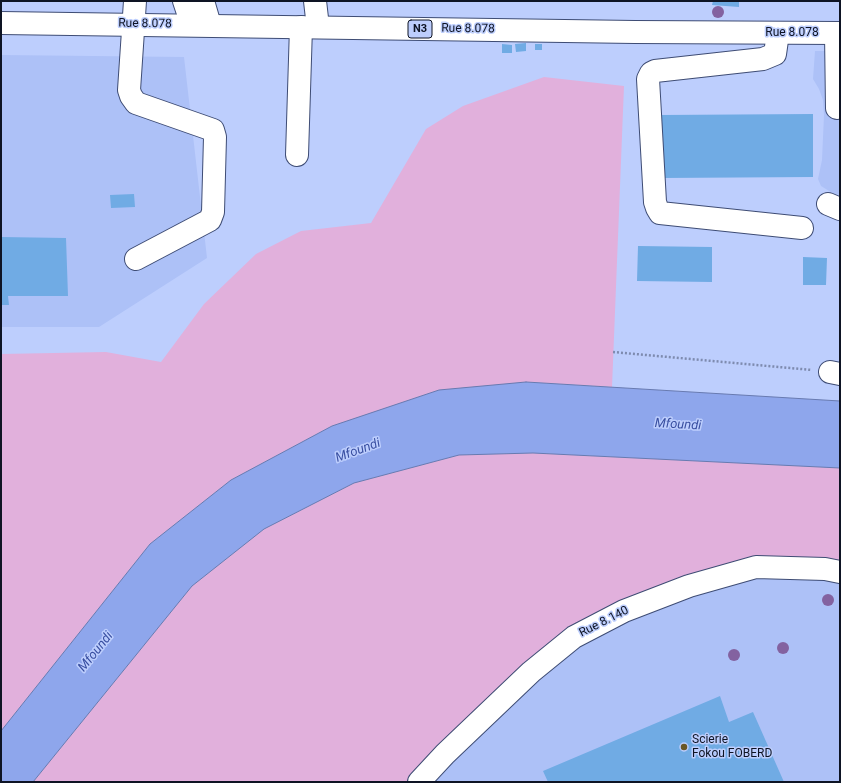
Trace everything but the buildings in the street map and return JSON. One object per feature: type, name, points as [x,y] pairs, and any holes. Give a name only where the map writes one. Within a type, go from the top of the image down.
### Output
[{"type":"main road","points":[[135,1],[129,90],[131,96],[136,103],[213,130],[215,137],[213,212],[210,220],[136,258]]},
{"type":"main road","points":[[184,1],[201,25]]},
{"type":"main road","points":[[201,25],[203,1]]},
{"type":"main road","points":[[297,154],[309,27],[315,1]]},
{"type":"main road","name":"Rue 8.078","points":[[1,23],[838,33]]},
{"type":"main road","points":[[778,33],[775,54],[763,59],[655,71],[651,73],[648,79],[655,202],[656,208],[660,213],[802,228]]},
{"type":"main road","points":[[837,108],[838,33]]},
{"type":"main road","name":"Rue 8.140","points":[[420,782],[445,754],[531,672],[574,637],[624,611],[689,586],[756,567],[825,569],[840,572]]},
{"type":"path","points":[[613,352],[835,373]]},
{"type":"shaded area","points":[[815,51],[840,51],[840,195],[834,194],[821,186],[818,179],[822,160],[824,115],[823,100],[813,79]]},
{"type":"shaded area","points":[[1,55],[184,57],[207,258],[99,327],[1,327]]},
{"type":"shaded area","points":[[544,77],[624,86],[612,387],[526,382],[332,426],[231,480],[150,544],[1,731],[1,354],[106,352],[161,362],[204,304],[256,254],[301,231],[371,223],[426,129],[463,106]]},
{"type":"shaded area","points":[[533,453],[840,468],[840,572],[756,567],[574,637],[419,782],[33,782],[192,586],[264,529],[354,483],[459,455]]},
{"type":"shaded area","points":[[756,567],[840,572],[840,782],[419,782],[574,637]]},
{"type":"water","name":"Mfoundi","points":[[526,382],[840,401],[840,468],[533,453],[459,455],[354,483],[264,529],[192,586],[33,782],[1,782],[1,731],[150,544],[231,480],[332,426],[439,390]]},
{"type":"place","name":"Scierie Fokou FOBERD","points":[[684,747]]}]
